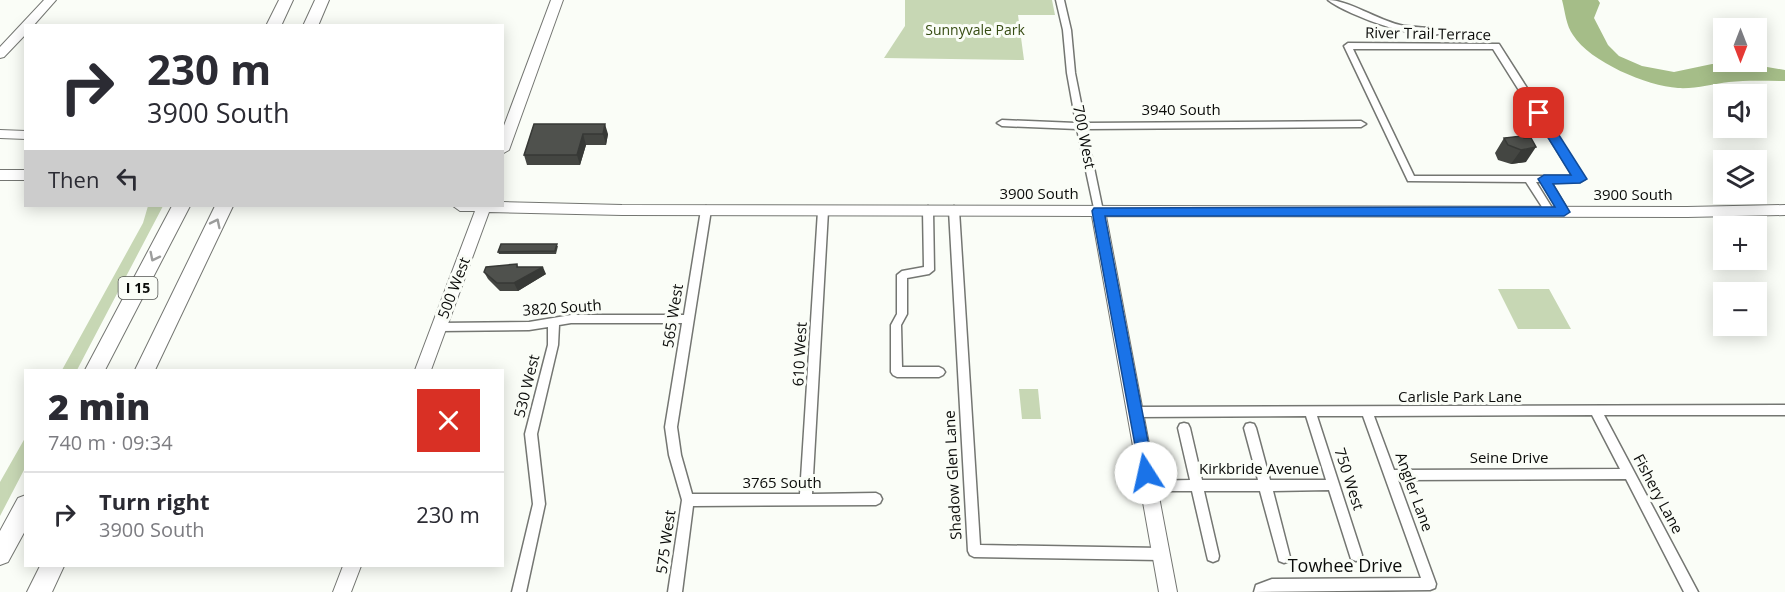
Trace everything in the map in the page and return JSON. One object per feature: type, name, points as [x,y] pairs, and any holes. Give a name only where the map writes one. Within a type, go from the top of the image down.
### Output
[{"type":"highway","points":[[274,24],[286,0]]},
{"type":"highway","points":[[311,24],[322,0]]},
{"type":"highway","name":"I 15","points":[[96,369],[180,207]]},
{"type":"highway","name":"I 15","points":[[145,369],[224,207]]},
{"type":"highway","points":[[0,554],[24,509]]},
{"type":"highway","points":[[39,592],[52,567]]},
{"type":"main road","points":[[28,24],[50,0]]},
{"type":"main road","points":[[504,145],[557,0]]},
{"type":"main road","points":[[0,54],[24,28]]},
{"type":"main road","points":[[0,134],[24,135]]},
{"type":"main road","points":[[0,175],[24,175]]},
{"type":"main road","name":"3900 South","points":[[504,206],[823,211],[1785,210]]},
{"type":"main road","name":"500 West","points":[[423,369],[484,207]]},
{"type":"main road","name":"700 West","points":[[1098,211],[1168,592]]},
{"type":"main road","points":[[342,592],[352,567]]},
{"type":"street","name":"700 West","points":[[1060,0],[1067,30],[1071,72],[1098,211]]},
{"type":"street","points":[[1332,0],[1390,27],[1420,33],[1443,31]]},
{"type":"street","name":"River Trail Terrace","points":[[1529,179],[1411,178],[1348,46],[1496,46],[1580,179],[1544,179]]},
{"type":"street","name":"3940 South","points":[[1002,123],[1015,126],[1361,124]]},
{"type":"street","points":[[1529,179],[1544,179],[1564,212]]},
{"type":"street","points":[[1529,179],[1549,212]]},
{"type":"street","name":"565 West","points":[[671,427],[706,210]]},
{"type":"street","points":[[928,210],[930,270],[902,275],[902,314],[896,325],[897,372],[939,372]]},
{"type":"street","name":"Shadow Glen Lane","points":[[954,210],[974,551],[1161,554]]},
{"type":"street","name":"610 West","points":[[807,499],[823,211]]},
{"type":"street","name":"3820 South","points":[[439,327],[529,326],[571,319],[688,319]]},
{"type":"street","name":"530 West","points":[[519,592],[539,504],[533,458],[533,423],[552,345],[554,321]]},
{"type":"street","name":"Carlisle Park Lane","points":[[1135,412],[1785,410]]},
{"type":"street","name":"Fishery Lane","points":[[1596,411],[1691,592]]},
{"type":"street","name":"750 West","points":[[1310,412],[1356,555]]},
{"type":"street","name":"Angler Lane","points":[[1367,412],[1430,584]]},
{"type":"street","name":"575 West","points":[[671,427],[675,455],[688,500],[675,592]]},
{"type":"street","points":[[1184,428],[1213,556]]},
{"type":"street","points":[[1250,428],[1284,557]]},
{"type":"street","name":"Seine Drive","points":[[1390,475],[1629,474]]},
{"type":"street","name":"Kirkbride Avenue","points":[[1149,486],[1334,485]]},
{"type":"street","name":"3765 South","points":[[688,500],[876,499]]},
{"type":"street","name":"Towhee Drive","points":[[1261,591],[1272,585],[1430,584]]},
{"type":"green space","name":"Sunnyvale Park","points":[[905,0],[1052,0],[1055,15],[1018,15],[1024,60],[884,58],[905,26]]},
{"type":"green space","points":[[148,207],[162,207],[78,369],[63,369],[143,223]]},
{"type":"green space","points":[[1498,289],[1549,289],[1571,329],[1518,329]]},
{"type":"green space","points":[[1019,389],[1038,389],[1041,419],[1022,419]]},
{"type":"green space","points":[[24,440],[24,470],[0,516],[0,482]]},
{"type":"shaded area","points":[[1562,0],[1598,0],[1600,3],[1594,18],[1608,45],[1619,56],[1642,66],[1674,72],[1712,64],[1713,72],[1767,72],[1767,67],[1785,70],[1785,81],[1736,81],[1678,88],[1651,83],[1620,71],[1592,54],[1573,35]]},
{"type":"building","points":[[534,124],[605,124],[603,134],[583,134],[577,155],[524,155]]},
{"type":"building","points":[[1522,136],[1531,138],[1536,147],[1521,150],[1508,145],[1504,138]]},
{"type":"building","points":[[501,244],[557,244],[555,251],[498,252]]},
{"type":"building","points":[[517,264],[517,267],[543,267],[514,283],[497,283],[484,272],[486,267]]},
{"type":"route","points":[[1146,473],[1098,211],[1564,212],[1544,179],[1580,179],[1539,113]]}]
